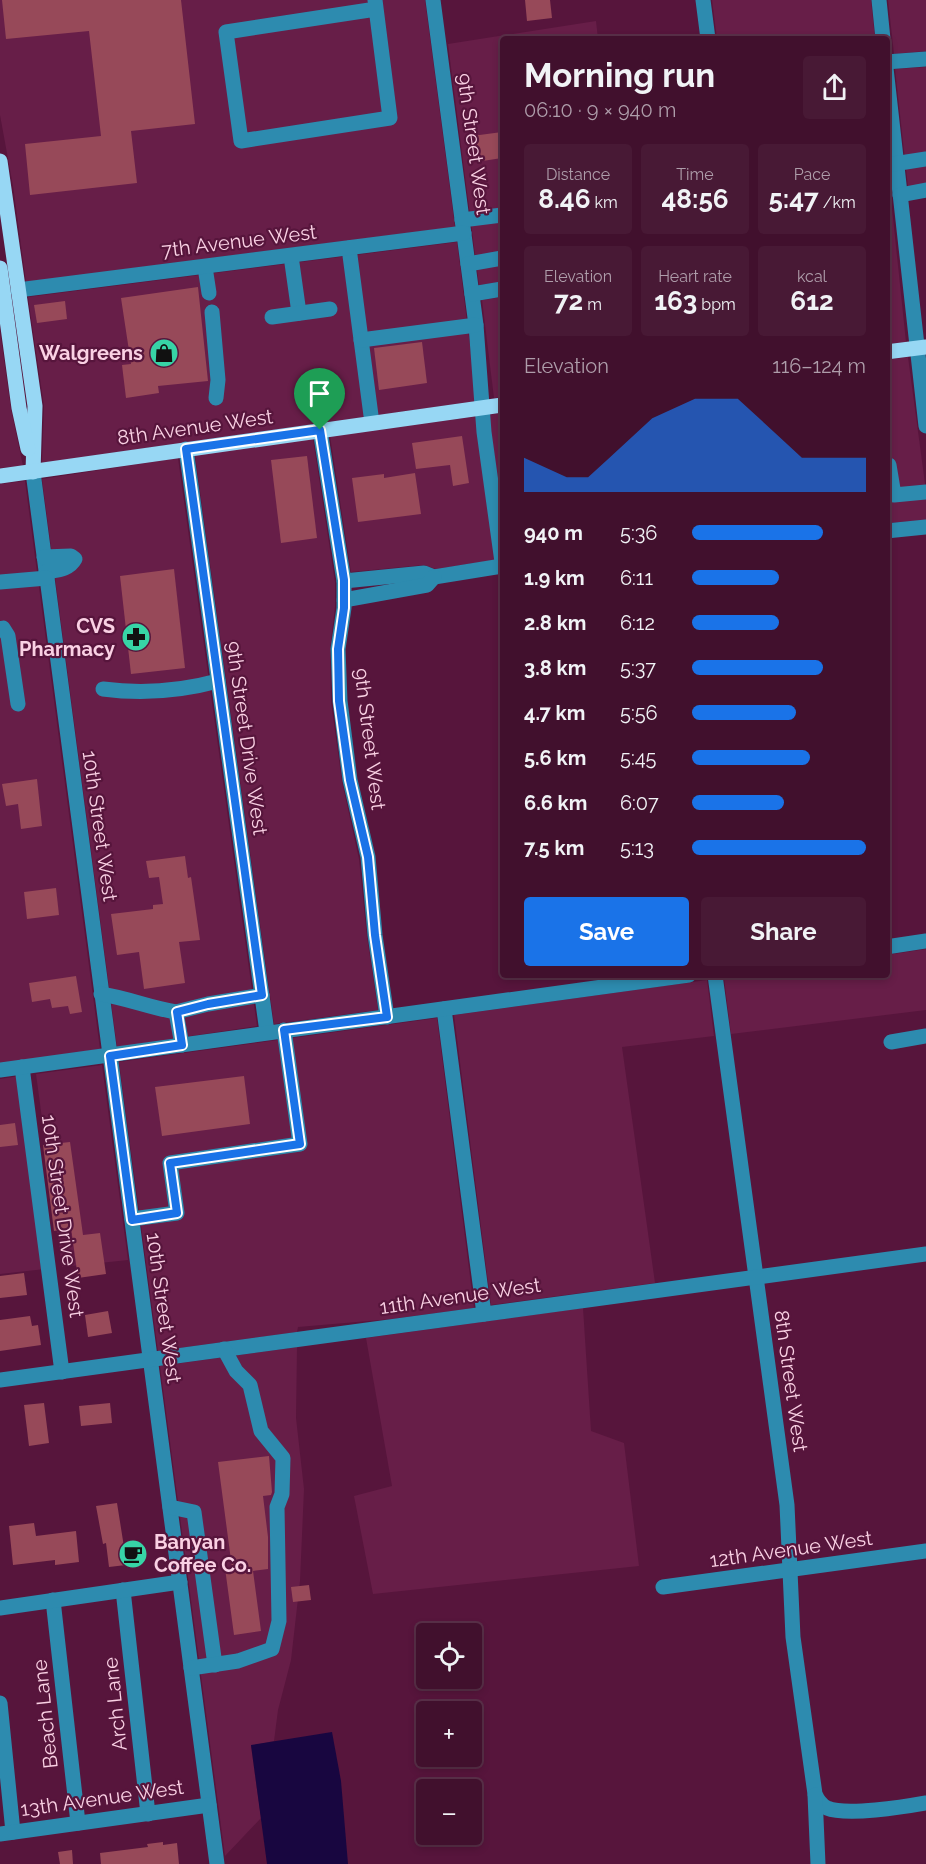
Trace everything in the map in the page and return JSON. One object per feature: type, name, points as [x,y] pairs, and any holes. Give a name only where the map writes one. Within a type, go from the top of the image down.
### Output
[{"type":"main road","name":"10th Street West","points":[[0,161],[35,406],[33,472]]},
{"type":"main road","name":"10th Street West","points":[[0,268],[5,346],[33,472]]},
{"type":"main road","points":[[890,351],[921,347]]},
{"type":"main road","name":"8th Avenue West","points":[[0,476],[500,405]]},
{"type":"street","name":"9th Street West","points":[[433,0],[476,325],[481,408],[498,502],[500,533]]},
{"type":"street","points":[[703,0],[708,36]]},
{"type":"street","points":[[879,0],[884,36]]},
{"type":"street","points":[[375,4],[390,118],[241,141],[226,32],[375,4]]},
{"type":"street","points":[[890,62],[926,59]]},
{"type":"street","points":[[890,134],[892,165],[900,195],[921,347],[926,426]]},
{"type":"street","points":[[892,165],[926,159]]},
{"type":"street","points":[[900,195],[926,190]]},
{"type":"street","name":"7th Avenue West","points":[[18,290],[350,248],[463,227],[500,216]]},
{"type":"street","points":[[350,248],[372,423]]},
{"type":"street","points":[[291,256],[299,313]]},
{"type":"street","points":[[468,264],[500,258]]},
{"type":"street","points":[[205,267],[209,293]]},
{"type":"street","points":[[472,294],[500,290]]},
{"type":"street","points":[[272,317],[330,309]]},
{"type":"street","points":[[212,312],[218,380],[216,398]]},
{"type":"street","points":[[361,340],[476,325]]},
{"type":"street","name":"9th Street West","points":[[320,430],[344,580],[338,649],[339,701],[350,780],[368,857],[375,935],[387,1017]]},
{"type":"street","name":"9th Street Drive West","points":[[186,449],[267,1032]]},
{"type":"street","points":[[890,471],[894,495],[926,492]]},
{"type":"street","name":"10th Street West","points":[[33,472],[217,1864]]},
{"type":"street","points":[[890,531],[926,527]]},
{"type":"street","points":[[344,600],[427,585],[434,578],[500,564]]},
{"type":"street","points":[[0,582],[45,569]]},
{"type":"street","points":[[344,580],[424,573],[434,578]]},
{"type":"street","points":[[0,629],[3,628],[8,636],[18,704]]},
{"type":"street","points":[[103,689],[157,691],[218,681]]},
{"type":"street","points":[[890,946],[926,941]]},
{"type":"street","points":[[0,1070],[667,978]]},
{"type":"street","name":"8th Street West","points":[[715,978],[788,1505],[793,1637],[816,1797],[818,1864]]},
{"type":"street","points":[[101,994],[124,997],[134,1003],[177,1012],[262,995]]},
{"type":"street","points":[[444,1009],[484,1314]]},
{"type":"street","points":[[177,1012],[182,1045]]},
{"type":"street","points":[[132,1220],[177,1213],[170,1163],[300,1144],[284,1030]]},
{"type":"street","points":[[891,1042],[926,1036]]},
{"type":"street","name":"10th Street Drive West","points":[[22,1067],[62,1372]]},
{"type":"street","name":"11th Avenue West","points":[[0,1380],[926,1254]]},
{"type":"street","points":[[191,1668],[238,1661],[272,1649],[279,1621],[277,1507],[282,1494],[283,1458],[261,1431],[250,1385],[236,1371],[224,1349]]},
{"type":"street","points":[[170,1507],[194,1512],[215,1665]]},
{"type":"street","name":"12th Avenue West","points":[[663,1587],[926,1551]]},
{"type":"street","points":[[0,1608],[180,1582]]},
{"type":"street","name":"Arch Lane","points":[[123,1590],[148,1814]]},
{"type":"street","name":"Beach Lane","points":[[53,1600],[78,1823]]},
{"type":"street","points":[[0,1703],[7,1833]]},
{"type":"street","points":[[816,1797],[821,1805],[835,1811],[926,1803]]},
{"type":"street","name":"13th Avenue West","points":[[7,1833],[209,1805]]},
{"type":"shaded area","points":[[0,0],[425,0],[455,227],[26,282],[13,186],[0,115]]},
{"type":"shaded area","points":[[712,0],[871,0],[875,36],[717,36]]},
{"type":"shaded area","points":[[888,0],[926,0],[926,51],[894,54]]},
{"type":"shaded area","points":[[596,21],[598,36],[500,36],[500,282],[479,285],[448,44]]},
{"type":"shaded area","points":[[926,67],[926,184],[908,187],[895,69]]},
{"type":"shaded area","points":[[890,189],[906,342],[890,344]]},
{"type":"shaded area","points":[[457,242],[477,401],[42,463],[44,406],[28,297]]},
{"type":"shaded area","points":[[500,297],[500,397],[494,398],[482,300]]},
{"type":"shaded area","points":[[0,331],[11,409],[23,466],[0,468]]},
{"type":"shaded area","points":[[908,357],[926,491],[926,520],[890,523],[890,359]]},
{"type":"shaded area","points":[[500,413],[500,559],[436,569],[424,565],[351,572],[330,436]]},
{"type":"shaded area","points":[[313,439],[335,582],[335,607],[330,649],[331,702],[342,782],[359,859],[367,937],[378,1010],[274,1024],[195,455]]},
{"type":"shaded area","points":[[178,458],[257,1026],[117,1047],[42,479]]},
{"type":"shaded area","points":[[25,481],[100,1049],[0,1064],[0,484]]},
{"type":"shaded area","points":[[926,949],[926,1010],[731,1034],[724,978],[890,978],[890,955]]},
{"type":"shaded area","points":[[707,980],[714,1036],[622,1047],[655,1283],[491,1305],[454,1015]]},
{"type":"shaded area","points":[[437,1018],[474,1308],[392,1319],[298,1327],[297,1332],[158,1351],[119,1062]]},
{"type":"shaded area","points":[[102,1065],[128,1260],[62,1267],[36,1074]]},
{"type":"shaded area","points":[[19,1076],[45,1269],[0,1274],[0,1079]]},
{"type":"shaded area","points":[[583,1308],[591,1431],[624,1443],[639,1566],[373,1594],[354,1496],[392,1486],[366,1338]]},
{"type":"shaded area","points":[[297,1347],[296,1418],[304,1489],[300,1581],[291,1660],[278,1710],[274,1741],[251,1746],[261,1818],[225,1856],[160,1366]]},
{"type":"shaded area","points":[[332,1732],[341,1781],[348,1864],[267,1864],[251,1745]]},
{"type":"building","points":[[2,0],[181,0],[195,124],[131,131],[137,183],[30,195],[25,144],[101,136],[89,31],[6,39]]},
{"type":"building","points":[[525,0],[550,0],[552,18],[527,21]]},
{"type":"building","points":[[500,132],[500,158],[476,162],[472,136]]},
{"type":"building","points":[[198,287],[208,381],[158,386],[159,393],[126,398],[122,365],[131,364],[121,298]]},
{"type":"building","points":[[65,301],[67,319],[37,323],[34,305]]},
{"type":"building","points":[[422,342],[427,383],[379,390],[374,348]]},
{"type":"building","points":[[462,436],[469,483],[453,486],[450,465],[416,469],[412,443]]},
{"type":"building","points":[[307,456],[317,538],[281,543],[271,460]]},
{"type":"building","points":[[415,473],[421,514],[358,522],[352,478],[384,474],[384,478]]},
{"type":"building","name":"CVS Pharmacy","points":[[174,569],[185,668],[131,674],[120,576]]},
{"type":"building","points":[[37,779],[42,826],[21,829],[18,804],[6,806],[2,784]]},
{"type":"building","points":[[185,856],[188,878],[191,877],[200,940],[179,942],[185,983],[144,989],[139,952],[117,955],[111,914],[153,909],[153,905],[163,904],[159,877],[149,878],[146,861]]},
{"type":"building","points":[[56,888],[59,915],[27,919],[24,892]]},
{"type":"building","points":[[76,976],[82,1012],[70,1014],[68,1006],[52,1008],[50,999],[32,1002],[29,983]]},
{"type":"building","points":[[244,1076],[250,1124],[162,1136],[155,1087]]},
{"type":"building","points":[[15,1123],[18,1145],[0,1147],[0,1125]]},
{"type":"building","points":[[70,1142],[83,1235],[100,1233],[106,1274],[78,1278],[71,1228],[54,1231],[43,1145]]},
{"type":"building","points":[[24,1273],[27,1295],[0,1298],[0,1276]]},
{"type":"building","points":[[108,1311],[112,1333],[88,1337],[85,1315]]},
{"type":"building","points":[[30,1316],[32,1326],[38,1325],[41,1345],[0,1351],[0,1320]]},
{"type":"building","points":[[44,1403],[49,1443],[29,1446],[24,1405]]},
{"type":"building","points":[[110,1403],[112,1423],[81,1426],[79,1406]]},
{"type":"building","points":[[269,1456],[272,1492],[271,1495],[263,1496],[268,1537],[268,1569],[253,1571],[261,1631],[234,1635],[225,1568],[232,1568],[218,1462]]},
{"type":"building","points":[[117,1503],[124,1547],[141,1544],[143,1563],[109,1567],[106,1543],[103,1544],[96,1506]]},
{"type":"building","points":[[34,1523],[36,1536],[76,1531],[79,1562],[55,1565],[55,1560],[13,1565],[9,1526]]},
{"type":"building","points":[[309,1585],[311,1600],[293,1602],[291,1587]]},
{"type":"building","points":[[163,1842],[163,1845],[177,1843],[179,1864],[101,1864],[100,1853],[148,1847],[147,1844]]},
{"type":"building","points":[[72,1850],[73,1864],[60,1864],[58,1852]]},
{"type":"place","name":"Walgreens","points":[[164,353]]},
{"type":"place","name":"CVS Pharmacy","points":[[136,637]]},
{"type":"place","name":"Banyan Coffee Co.","points":[[133,1554]]},
{"type":"route","points":[[320,430],[344,580],[344,608],[338,649],[339,701],[350,780],[368,857],[375,935],[387,1017],[284,1030],[300,1144],[170,1163],[177,1213],[132,1220],[110,1056],[182,1045],[177,1012],[262,995],[186,449],[320,430]]}]
